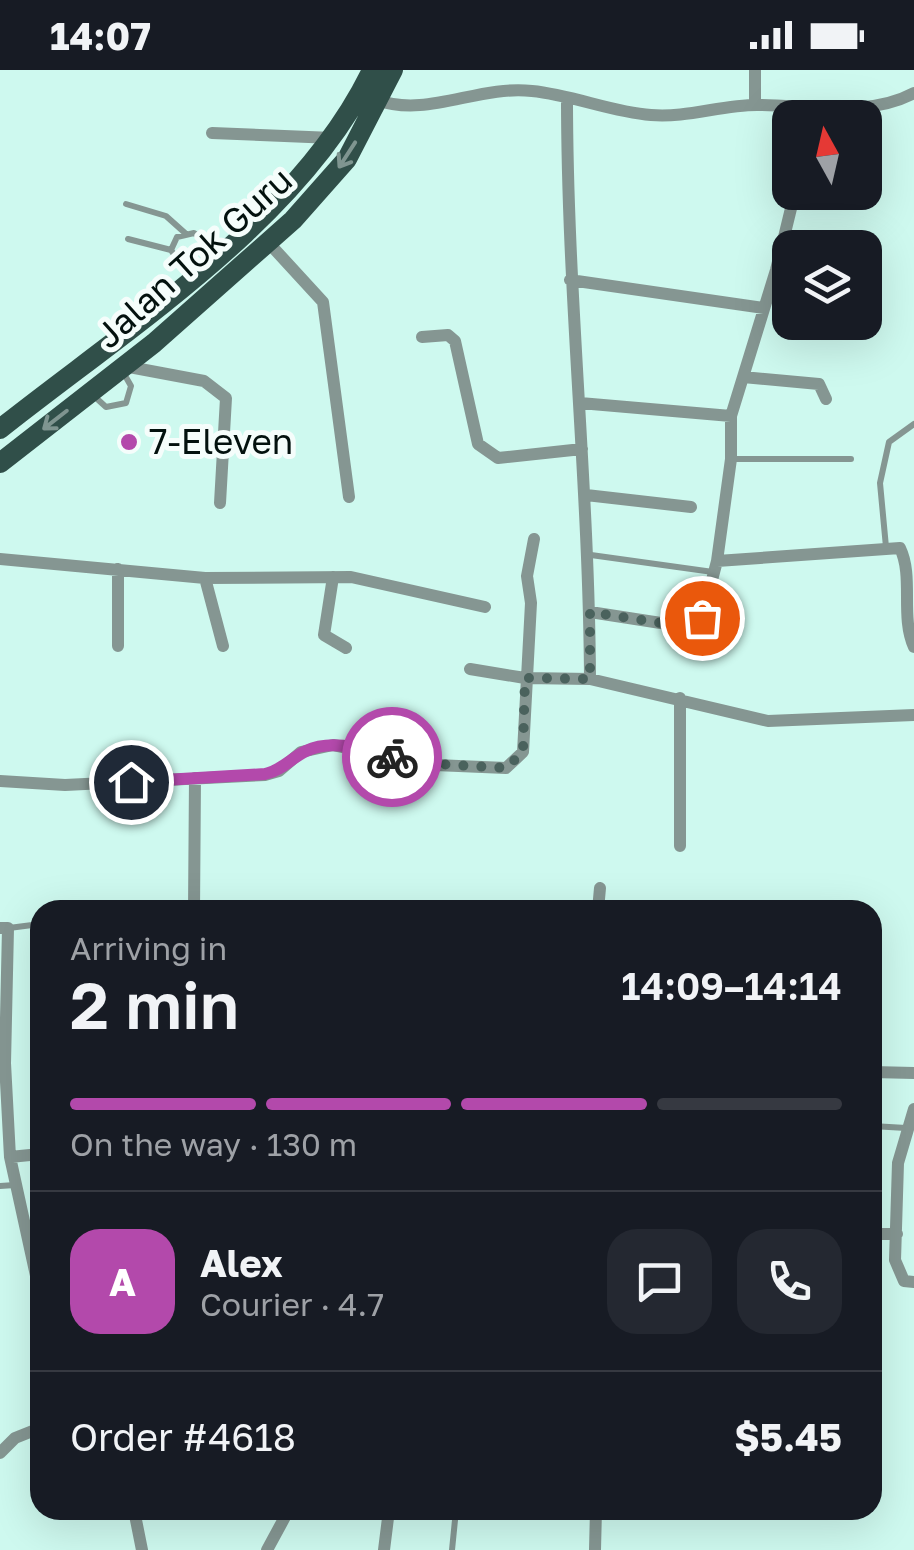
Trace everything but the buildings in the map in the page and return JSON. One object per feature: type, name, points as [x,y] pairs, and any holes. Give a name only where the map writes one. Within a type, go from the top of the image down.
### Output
[{"type":"main road","name":"Jalan Tok Guru","points":[[0,429],[282,200],[334,138],[372,70]]},
{"type":"main road","name":"Jalan Tok Guru","points":[[0,463],[122,367],[293,220],[347,159],[393,70]]},
{"type":"main road","points":[[66,376],[87,395]]},
{"type":"street","points":[[754,70],[755,105]]},
{"type":"street","points":[[376,100],[402,110],[509,91],[654,116],[755,105],[772,108]]},
{"type":"street","points":[[882,104],[898,102],[914,93]]},
{"type":"street","points":[[567,98],[570,280],[591,555],[590,679]]},
{"type":"street","points":[[212,133],[334,138]]},
{"type":"street","points":[[590,612],[693,625],[702,618],[716,566],[731,459],[731,416],[790,210]]},
{"type":"street","points":[[267,240],[323,302],[348,498]]},
{"type":"street","points":[[570,280],[764,308]]},
{"type":"street","points":[[422,338],[448,335],[455,341],[478,444],[486,453],[498,458],[582,449]]},
{"type":"street","points":[[122,367],[204,381],[226,398],[220,503]]},
{"type":"street","points":[[743,377],[802,379],[819,384],[826,399]]},
{"type":"street","points":[[580,403],[731,416]]},
{"type":"street","points":[[586,495],[691,507]]},
{"type":"street","points":[[0,781],[65,786],[279,771],[302,752],[333,745],[435,764],[506,768],[523,752],[528,563],[534,538]]},
{"type":"street","points":[[716,566],[900,546],[905,559],[907,628],[914,647]]},
{"type":"street","points":[[0,560],[205,578],[351,577],[485,606]]},
{"type":"street","points":[[118,570],[118,646]]},
{"type":"street","points":[[333,577],[324,635],[330,643],[346,648]]},
{"type":"street","points":[[205,578],[223,646]]},
{"type":"street","points":[[470,669],[525,678],[590,679],[768,722],[914,715]]},
{"type":"street","points":[[680,698],[680,846]]},
{"type":"street","points":[[194,900],[195,778]]},
{"type":"street","points":[[599,900],[600,888]]},
{"type":"street","points":[[4,928],[10,1157],[30,1248]]},
{"type":"street","points":[[882,1072],[914,1072]]},
{"type":"street","points":[[914,1108],[913,1128],[898,1163],[897,1234],[898,1273],[904,1281],[914,1282]]},
{"type":"street","points":[[10,1157],[30,1155]]},
{"type":"street","points":[[898,1213],[914,1213]]},
{"type":"street","points":[[882,1234],[897,1234]]},
{"type":"street","points":[[0,1453],[16,1438],[30,1432]]},
{"type":"street","points":[[136,1520],[142,1550]]},
{"type":"street","points":[[267,1550],[284,1520]]},
{"type":"street","points":[[384,1550],[387,1520]]},
{"type":"street","points":[[595,1550],[596,1520]]},
{"type":"lane","points":[[126,204],[166,216],[185,233],[203,237],[222,252]]},
{"type":"lane","points":[[185,233],[172,243],[172,250],[190,278]]},
{"type":"lane","points":[[128,239],[172,250]]},
{"type":"lane","points":[[87,395],[106,407],[126,403],[131,386],[122,367]]},
{"type":"lane","points":[[900,546],[880,483],[889,442],[914,424]]},
{"type":"lane","points":[[731,459],[850,459]]},
{"type":"lane","points":[[591,555],[716,566]]},
{"type":"lane","points":[[4,928],[30,925]]},
{"type":"lane","points":[[882,1126],[913,1128]]},
{"type":"lane","points":[[0,1186],[16,1184]]},
{"type":"lane","points":[[452,1550],[455,1520]]},
{"type":"way so far","points":[[392,757],[506,768],[516,763],[523,752],[525,678],[590,679],[590,612],[680,626],[693,625],[702,618]]},
{"type":"place","name":"7-Eleven","points":[[129,442]]},
{"type":"route","points":[[131,782],[265,774],[279,771],[302,752],[333,745],[392,757]]}]
